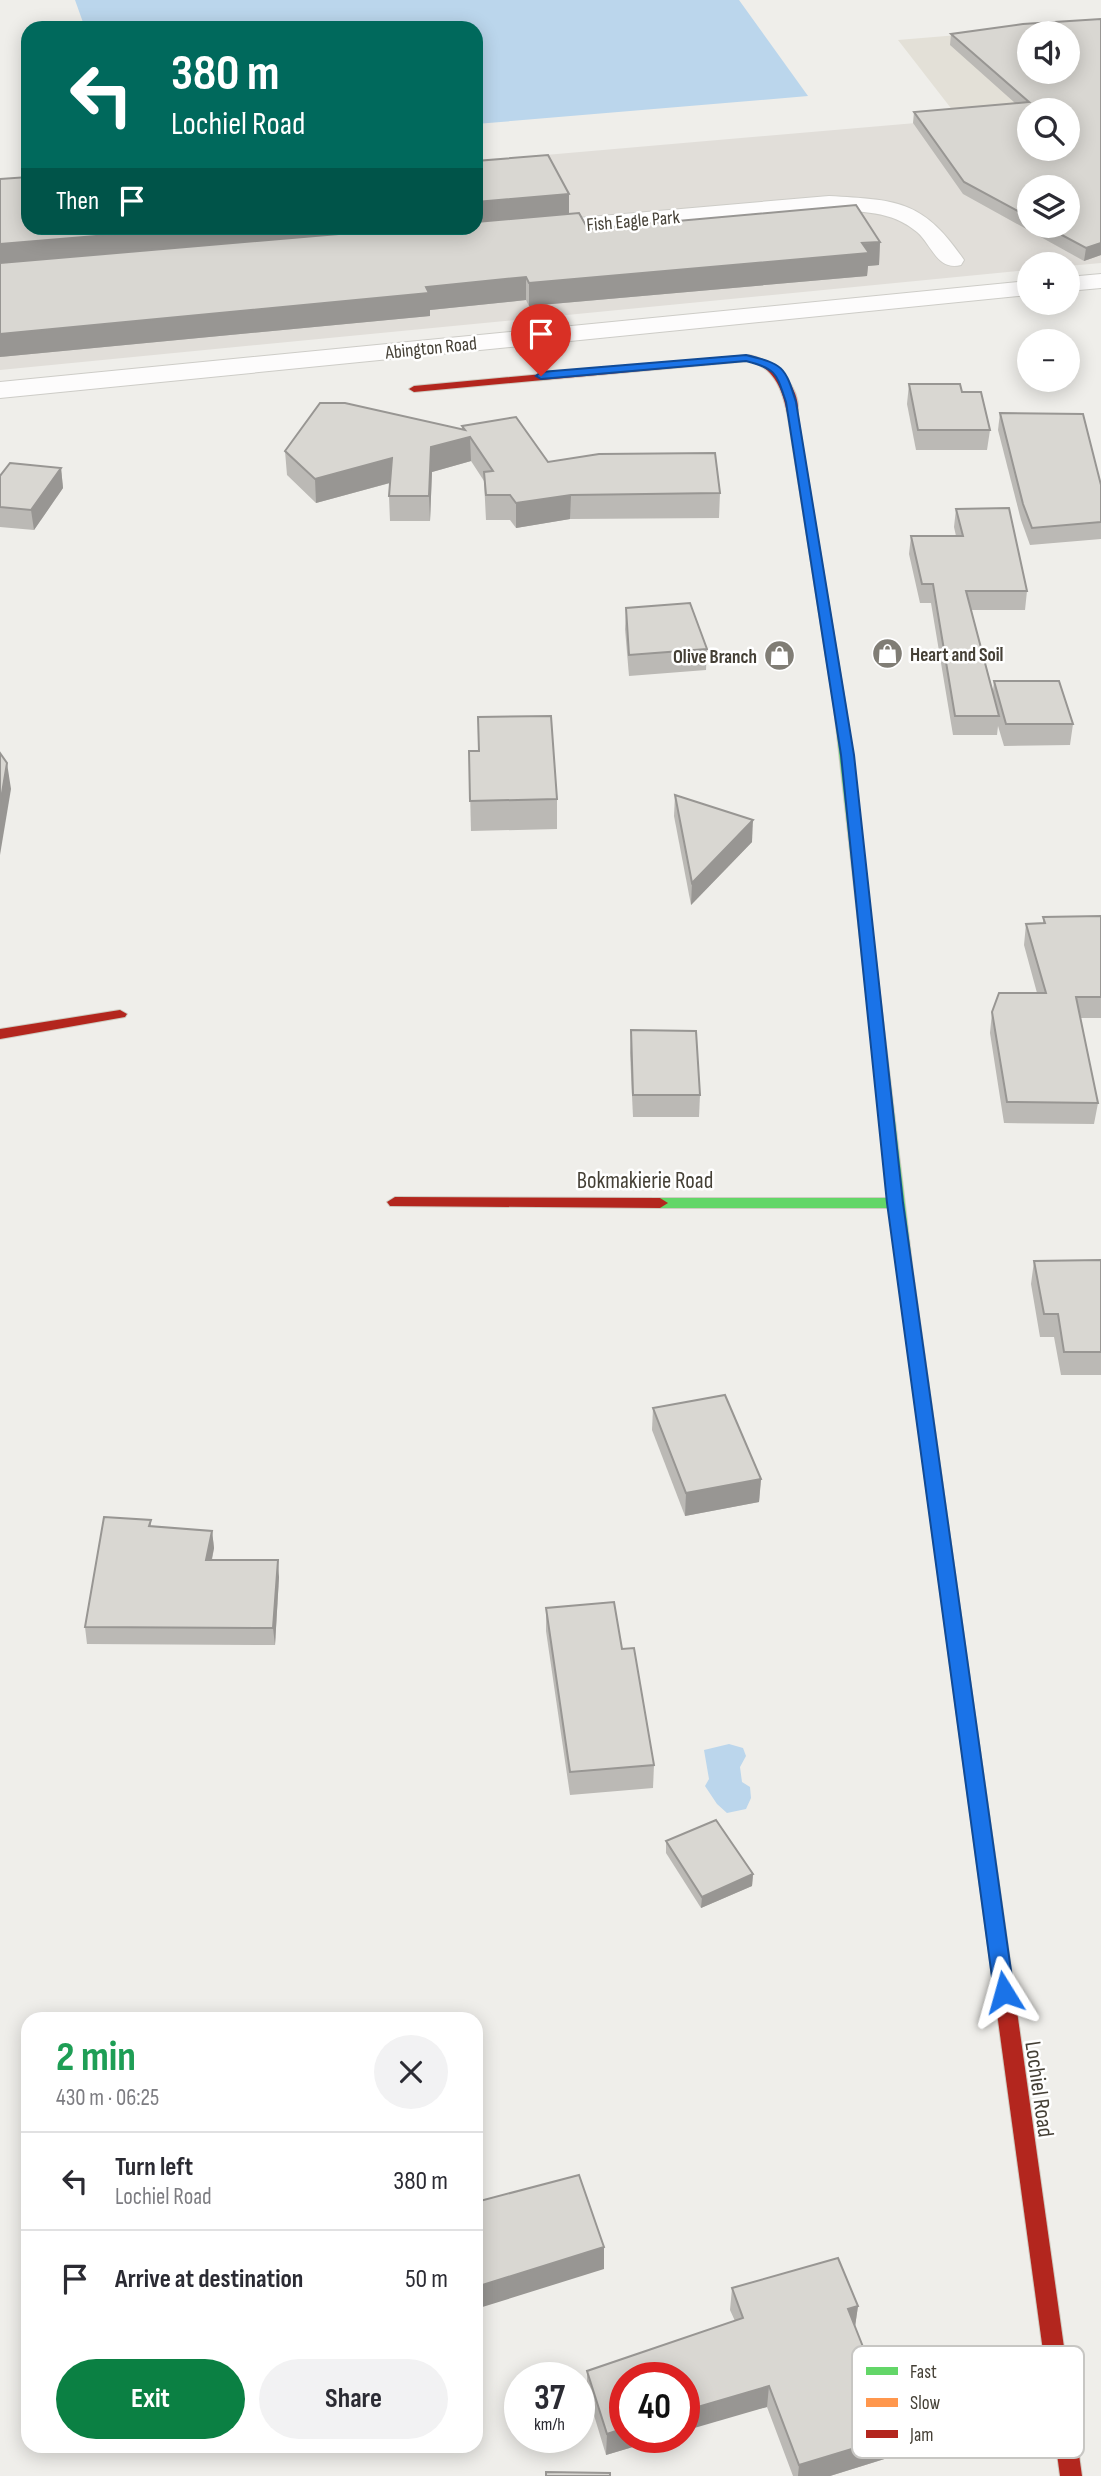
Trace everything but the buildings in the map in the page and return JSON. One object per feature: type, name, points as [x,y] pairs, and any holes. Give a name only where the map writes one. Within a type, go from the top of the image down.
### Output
[{"type":"street","name":"Fish Eagle Park","points":[[510,231],[829,202],[880,206],[908,214],[928,229],[952,260]]},
{"type":"street","points":[[1080,283],[1101,281]]},
{"type":"street","name":"Abington Road","points":[[0,390],[1017,289]]},
{"type":"street","name":"Lochiel Road","points":[[414,388],[733,359],[762,360],[774,365],[782,374],[791,402],[847,755],[895,1203],[1063,2346]]},
{"type":"street","points":[[0,1034],[120,1014]]},
{"type":"street","name":"Bokmakierie Road","points":[[395,1202],[895,1203]]},
{"type":"shaded area","points":[[1101,23],[1101,196],[1080,184],[1080,175],[1063,175],[1038,161],[1080,161],[1080,98],[1017,98],[1017,149],[957,116],[898,40],[1017,30],[1017,84],[1080,84],[1080,25]]},
{"type":"shaded area","points":[[939,121],[1017,178],[1017,238],[1080,238],[1080,219],[1101,207],[1101,263],[1080,265],[1080,252],[1017,252],[1017,271],[0,370],[0,201],[21,221],[21,235],[483,235],[483,160]]},
{"type":"water","points":[[75,0],[739,0],[808,96],[483,123],[483,21],[82,21]]},
{"type":"water","points":[[729,1744],[743,1748],[746,1756],[740,1767],[742,1782],[750,1787],[751,1798],[746,1809],[727,1813],[705,1786],[709,1779],[704,1750]]},
{"type":"traffic: fast","points":[[840,708],[905,1272]]},
{"type":"traffic: fast","points":[[660,1203],[895,1203]]},
{"type":"traffic: slow","points":[[793,417],[840,708]]},
{"type":"traffic: slow","points":[[961,1680],[999,1954]]},
{"type":"traffic: jam","points":[[414,389],[749,358],[768,365],[781,378],[793,417]]},
{"type":"traffic: jam","points":[[0,1034],[120,1014]]},
{"type":"traffic: jam","points":[[395,1202],[660,1203]]},
{"type":"traffic: jam","points":[[905,1272],[961,1680]]},
{"type":"traffic: jam","points":[[999,1954],[1053,2346]]},
{"type":"traffic: jam","points":[[1069,2458],[1071,2476]]},
{"type":"place","name":"Heart and Soil","points":[[887,654]]},
{"type":"place","name":"Olive Branch","points":[[780,656]]},
{"type":"route","points":[[541,376],[746,358],[774,365],[782,374],[791,402],[847,755],[895,1203],[1004,1992]]}]
